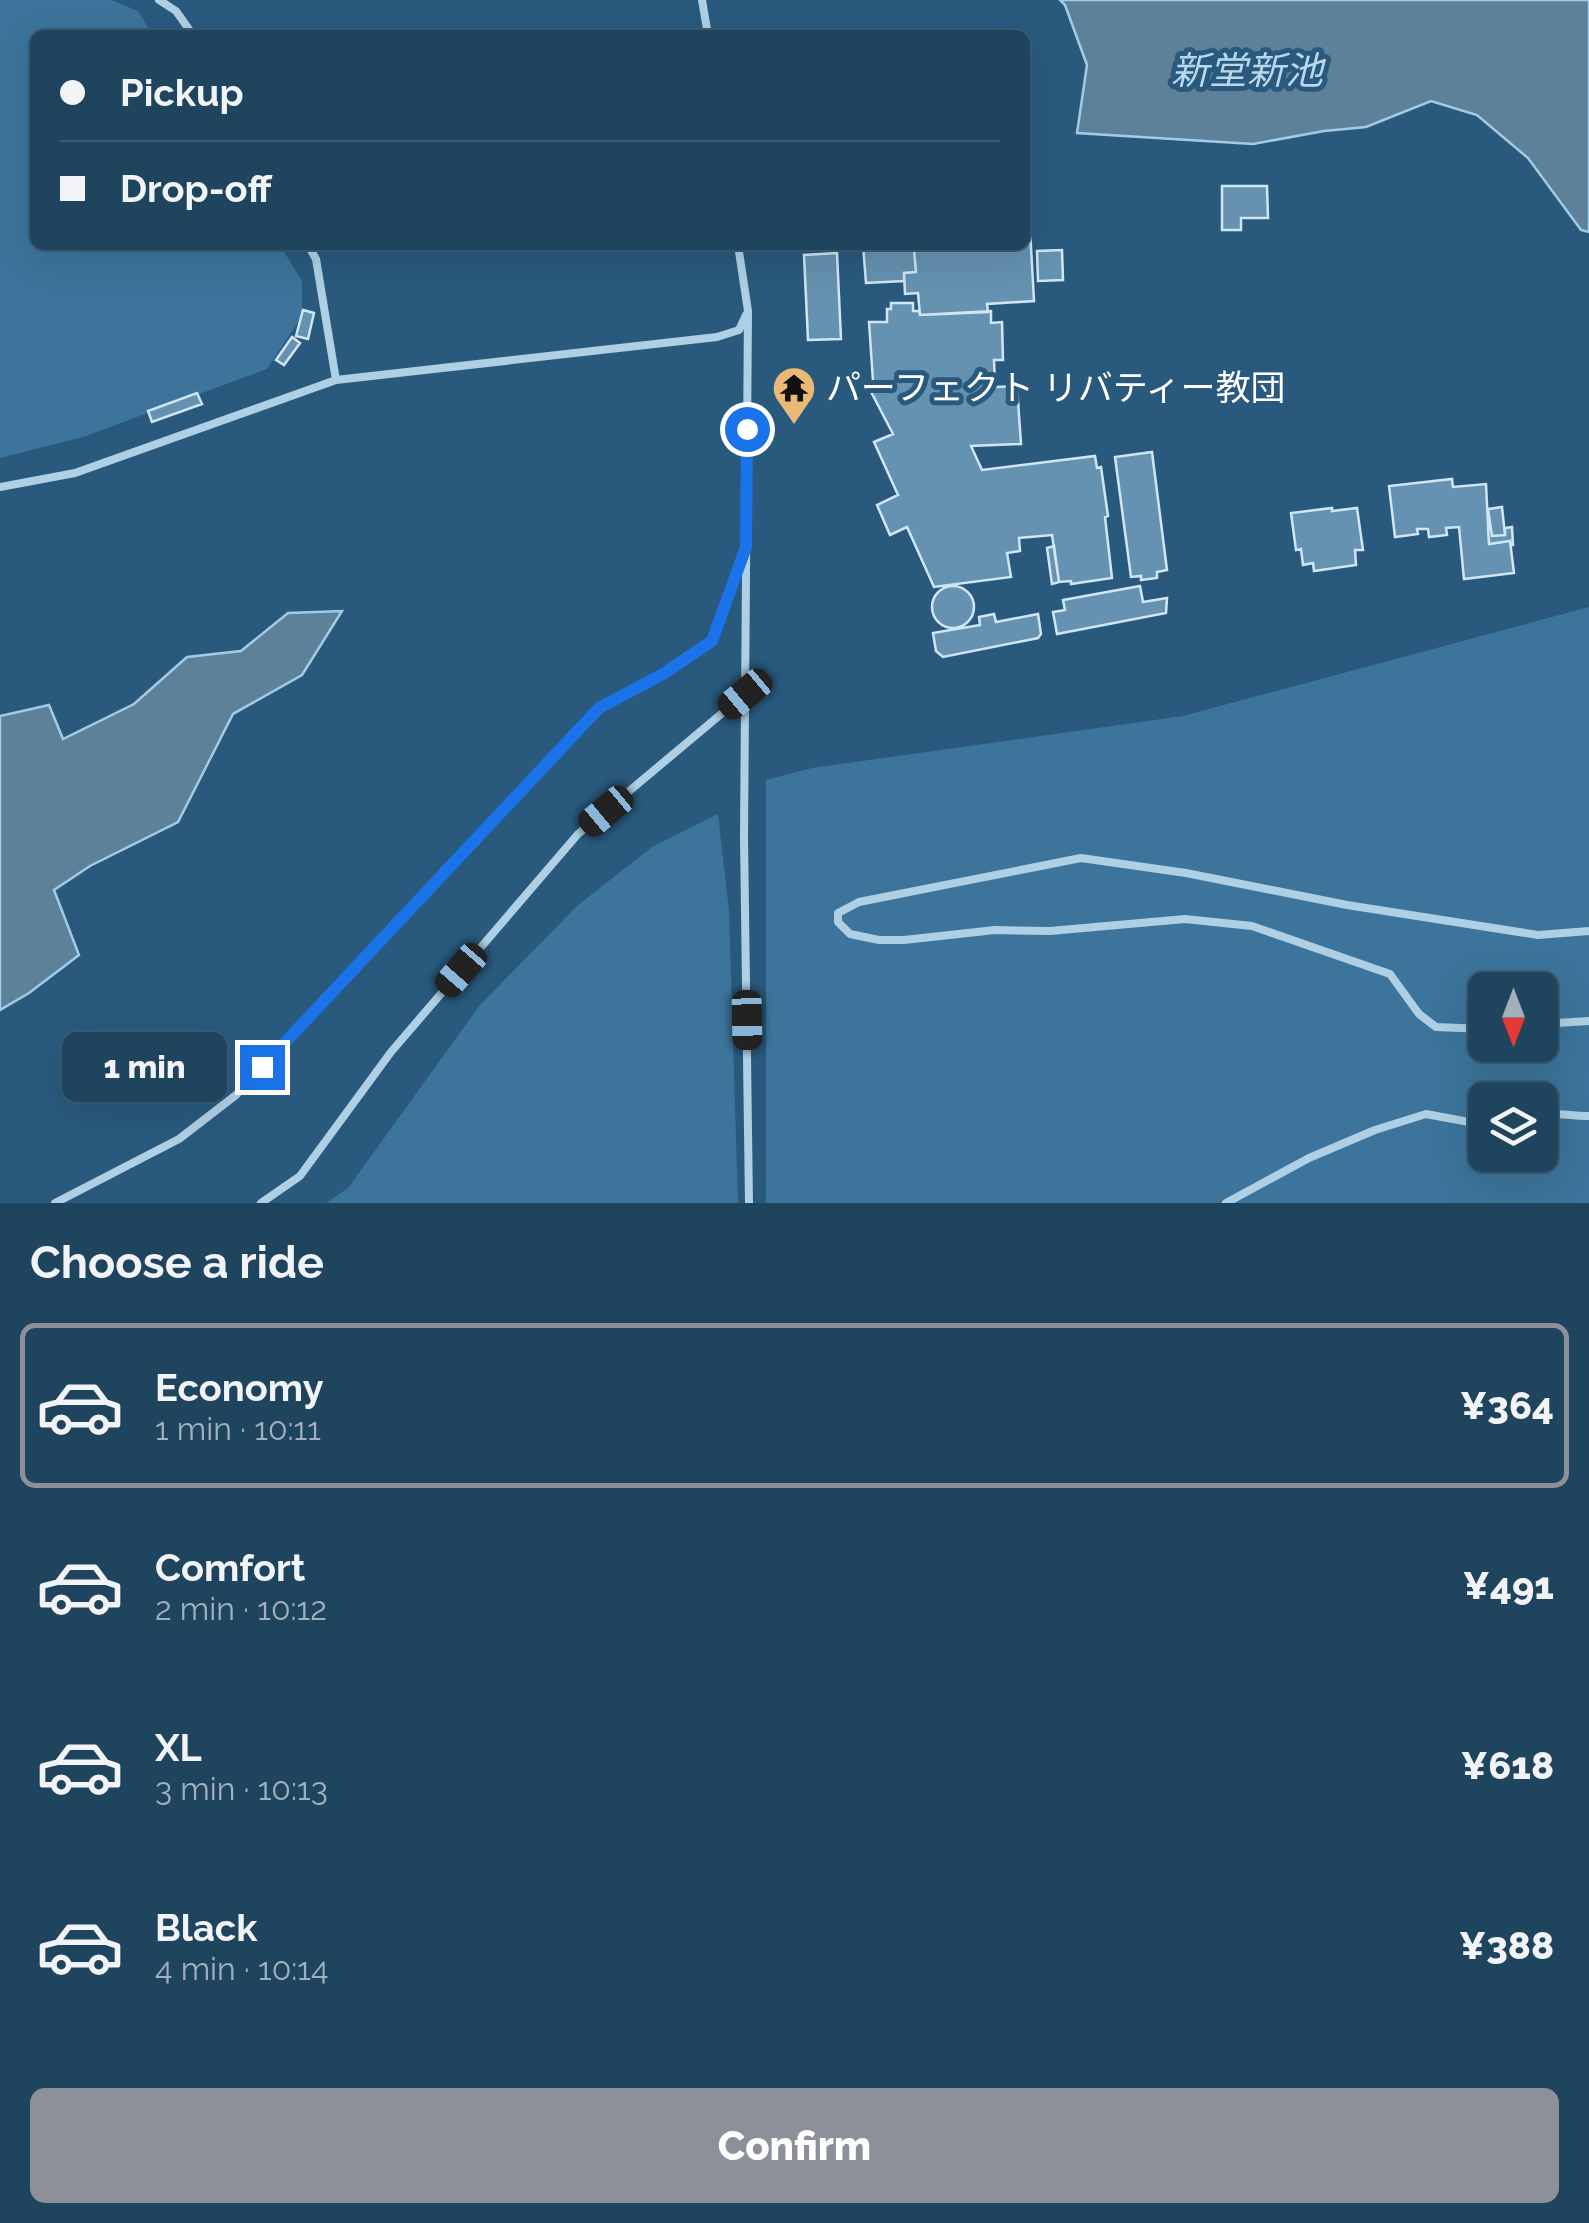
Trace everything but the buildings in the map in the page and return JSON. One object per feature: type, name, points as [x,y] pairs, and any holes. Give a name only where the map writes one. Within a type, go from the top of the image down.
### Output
[{"type":"lane","points":[[159,0],[176,12],[189,30]]},
{"type":"lane","points":[[702,0],[707,30]]},
{"type":"lane","points":[[311,250],[316,259],[336,380]]},
{"type":"lane","points":[[739,250],[748,311],[744,838],[749,1203]]},
{"type":"lane","points":[[0,487],[74,474],[336,380],[717,337],[739,330],[748,311]]},
{"type":"lane","points":[[55,1203],[179,1139],[236,1095],[599,708],[663,674],[712,641],[746,547]]},
{"type":"lane","points":[[261,1203],[300,1176],[390,1052],[578,834],[745,694]]},
{"type":"lane","points":[[1468,1028],[1436,1026],[1420,1014],[1390,974],[1252,926],[1185,920],[879,940],[850,934],[838,922],[838,913],[859,902],[1081,858],[1538,936],[1589,931]]},
{"type":"lane","points":[[1558,1023],[1589,1021]]},
{"type":"lane","points":[[1558,1113],[1589,1116]]},
{"type":"lane","points":[[1226,1203],[1309,1158],[1375,1130],[1426,1114],[1468,1122]]},
{"type":"shaded area","points":[[0,0],[111,0],[138,11],[150,30],[30,30],[30,250],[283,250],[302,281],[302,316],[267,369],[83,437],[0,458]]},
{"type":"shaded area","points":[[1589,607],[1589,1203],[766,1203],[766,780],[812,768],[1183,716]]},
{"type":"shaded area","points":[[718,814],[729,911],[738,1203],[326,1203],[348,1188],[480,1005],[577,906],[652,847]]},
{"type":"water","name":"新堂新池","points":[[1060,0],[1589,0],[1589,232],[1581,230],[1528,158],[1477,115],[1431,101],[1366,127],[1253,144],[1077,133],[1087,65]]},
{"type":"water","points":[[342,611],[302,675],[233,714],[178,822],[90,866],[54,890],[79,955],[0,1010],[0,716],[49,705],[63,739],[134,704],[187,657],[241,651],[288,613]]},
{"type":"place","name":"パーフェクト リバティー教団","points":[[794,426]]},
{"type":"route","points":[[262,1067],[599,708],[663,674],[712,641],[746,547],[747,429]]}]
